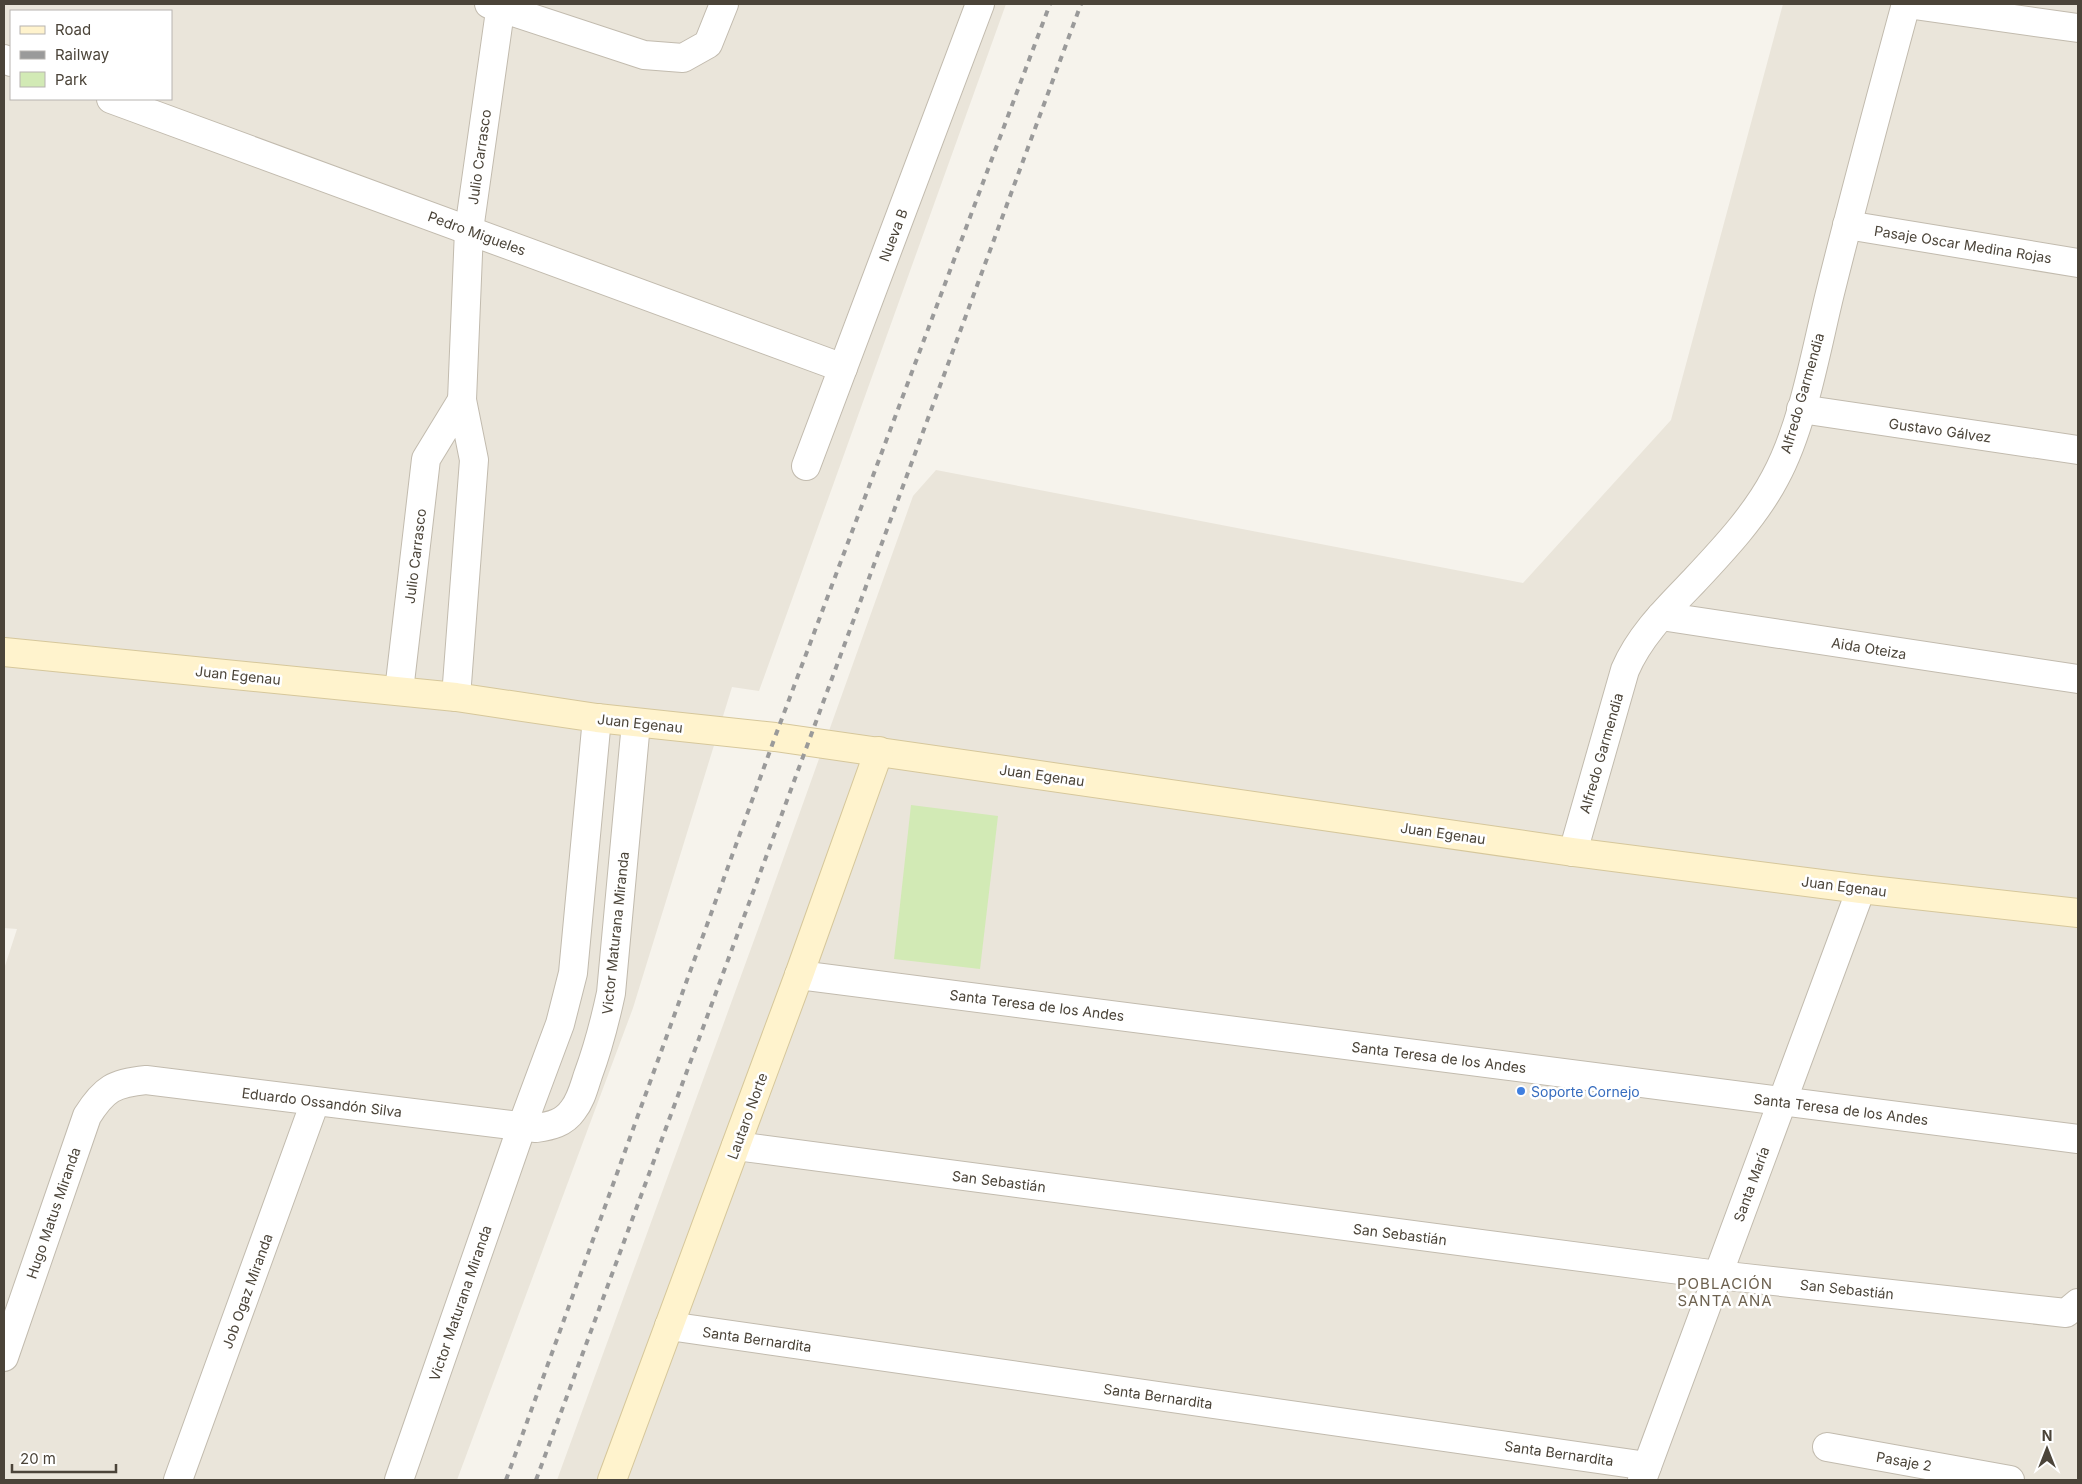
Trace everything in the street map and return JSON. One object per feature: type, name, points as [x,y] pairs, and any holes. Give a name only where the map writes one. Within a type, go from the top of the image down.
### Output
[{"type":"main road","name":"Juan Egenau","points":[[4,652],[456,697],[598,718],[776,737],[1573,852],[1861,889],[2078,913]]},
{"type":"main road","name":"Lautaro Norte","points":[[612,1480],[800,975],[879,752]]},
{"type":"street","points":[[497,5],[644,55],[683,58],[708,44],[724,4]]},
{"type":"street","name":"Nueva B","points":[[806,466],[980,4]]},
{"type":"street","points":[[1906,4],[2078,28]]},
{"type":"street","name":"Alfredo Garmendia","points":[[1573,852],[1625,670],[1632,652],[1645,633],[1720,552],[1754,510],[1775,478],[1788,449],[1801,409],[1847,225],[1906,4]]},
{"type":"street","name":"Julio Carrasco","points":[[456,697],[474,460],[462,400],[469,230],[497,5]]},
{"type":"street","name":"Pedro Migueles","points":[[114,100],[843,368]]},
{"type":"street","name":"Pasaje Oscar Medina Rojas","points":[[1847,225],[2078,263]]},
{"type":"street","name":"Julio Carrasco","points":[[399,691],[426,459],[462,400]]},
{"type":"street","name":"Gustavo Gálvez","points":[[1801,409],[2078,450]]},
{"type":"street","name":"Aida Oteiza","points":[[1661,616],[2078,679]]},
{"type":"street","name":"Victor Maturana Miranda","points":[[399,1480],[522,1126],[560,1024],[574,973],[598,718]]},
{"type":"street","name":"Victor Maturana Miranda","points":[[522,1126],[536,1128],[550,1126],[563,1120],[573,1111],[580,1099],[603,1032],[615,961],[636,722]]},
{"type":"street","name":"Santa María","points":[[1645,1473],[1861,889]]},
{"type":"street","name":"Santa Teresa de los Andes","points":[[800,975],[2078,1140]]},
{"type":"street","name":"Eduardo Ossandón Silva","points":[[122,1082],[146,1080],[522,1126]]},
{"type":"street","name":"Hugo Matus Miranda","points":[[4,1357],[86,1116],[98,1097],[122,1082]]},
{"type":"street","name":"Job Ogaz Miranda","points":[[178,1480],[315,1102]]},
{"type":"street","name":"San Sebastián","points":[[736,1146],[1718,1275],[2072,1308]]},
{"type":"street","name":"Santa Bernardita","points":[[669,1326],[1645,1473]]},
{"type":"street","name":"Pasaje 2","points":[[1827,1447],[1904,1471],[2010,1480]]},
{"type":"shaded area","points":[[4,4],[1006,4],[759,691],[732,687],[633,1008],[457,1480],[4,1480],[4,969],[17,929],[4,928]]},
{"type":"shaded area","points":[[1783,4],[2078,4],[2078,1480],[557,1480],[761,921],[913,496],[936,470],[1523,583],[1671,420]]},
{"type":"green space","points":[[911,805],[998,816],[980,969],[894,959]]},
{"type":"railway","points":[[506,1480],[775,737],[1050,4]]},
{"type":"railway","points":[[536,1480],[1081,4]]},
{"type":"place","name":"Soporte Cornejo","points":[[1521,1091]]},
{"type":"district","name":"POBLACIÓN SANTA ANA","points":[[1725,1292]]}]
